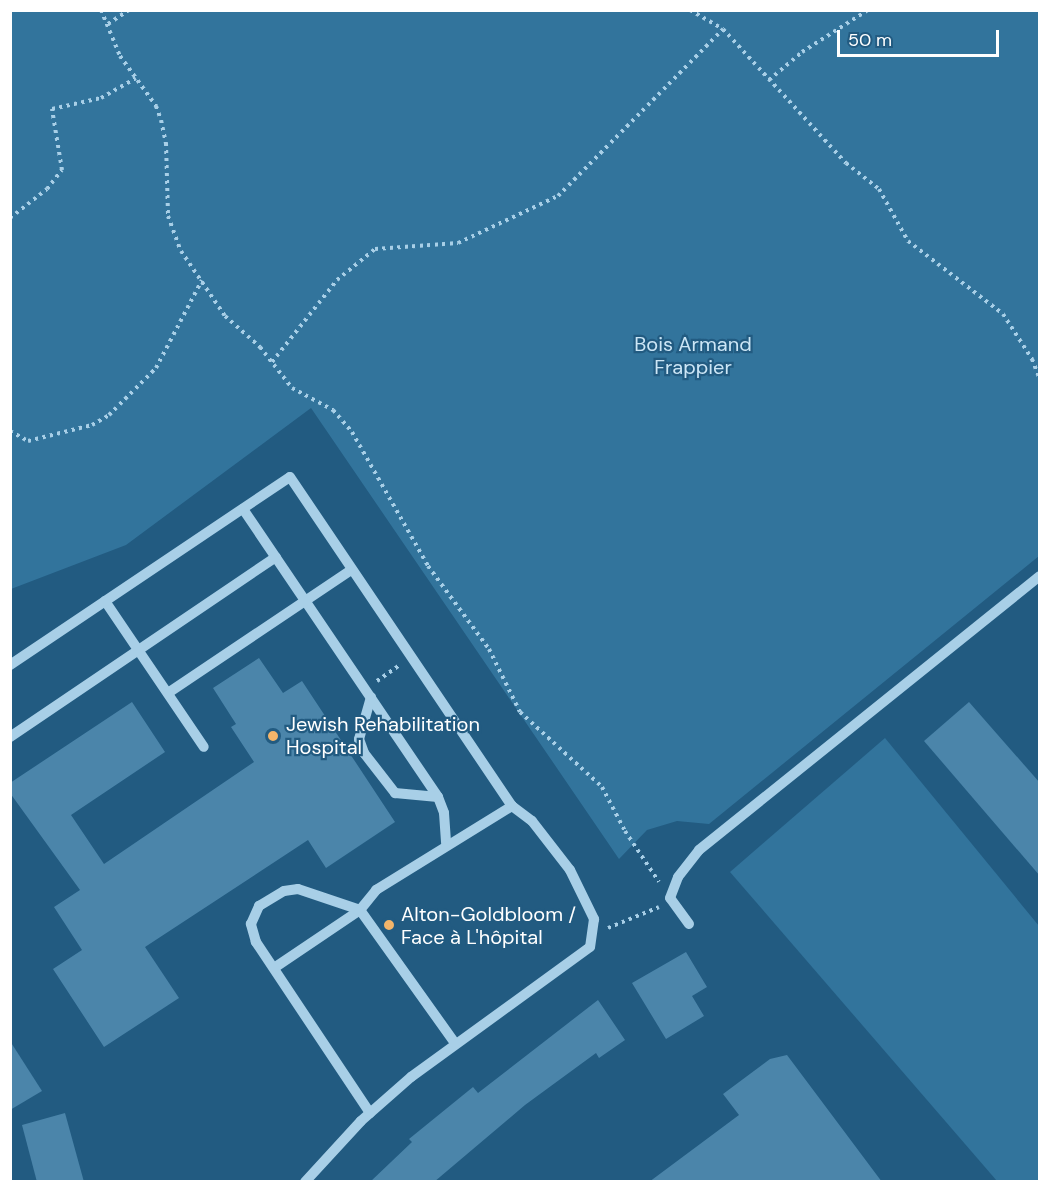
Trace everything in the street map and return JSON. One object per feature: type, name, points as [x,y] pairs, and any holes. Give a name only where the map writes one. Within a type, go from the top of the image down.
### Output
[{"type":"street","points":[[10,665],[290,477],[512,806],[532,821],[580,884],[595,930],[590,947],[454,1042],[370,1113],[305,1182]]},
{"type":"street","points":[[243,509],[438,797],[444,813],[446,843]]},
{"type":"street","points":[[10,737],[276,557]]},
{"type":"street","points":[[168,693],[351,570]]},
{"type":"street","points":[[689,924],[670,898],[678,877],[699,850],[1040,576]]},
{"type":"street","points":[[105,601],[204,747]]},
{"type":"street","points":[[368,693],[359,739],[364,753],[395,794],[438,797]]},
{"type":"street","points":[[274,968],[360,910],[376,890],[446,843],[458,841],[512,806]]},
{"type":"street","points":[[370,1113],[274,968],[251,929],[252,917],[259,906],[284,891],[298,889],[360,910],[454,1042]]},
{"type":"path","points":[[101,10],[120,56],[156,106],[164,131],[168,216],[181,251],[225,316],[272,362],[292,388],[333,410],[352,432],[428,566],[489,649],[520,712],[602,787],[625,831],[670,898],[633,920],[595,930]]},
{"type":"path","points":[[108,24],[129,10]]},
{"type":"path","points":[[690,10],[723,29],[846,163],[879,189],[908,241],[1003,314],[1032,359],[1040,380]]},
{"type":"path","points":[[769,80],[802,52],[868,10]]},
{"type":"path","points":[[272,362],[337,280],[375,249],[458,243],[558,196],[723,29]]},
{"type":"path","points":[[10,218],[47,189],[62,170],[52,110],[101,98],[136,78]]},
{"type":"path","points":[[10,431],[28,441],[92,425],[109,415],[156,368],[201,280]]},
{"type":"path","points":[[368,693],[411,658]]},
{"type":"green space","name":"Bois Armand Frappier","points":[[11,10],[1039,11],[1039,556],[709,824],[677,821],[647,830],[619,859],[311,408],[126,545],[11,589]]},
{"type":"green space","points":[[885,738],[1039,926],[1039,1181],[997,1181],[730,872]]},
{"type":"building","points":[[259,658],[283,693],[302,681],[395,822],[326,868],[308,840],[145,947],[179,998],[104,1047],[53,969],[82,950],[54,907],[80,890],[10,793],[10,783],[132,702],[165,752],[71,815],[104,864],[254,762],[231,727],[236,724],[213,688]]},
{"type":"building","points":[[969,702],[1040,783],[1040,876],[924,741]]},
{"type":"building","points":[[686,952],[707,987],[692,996],[704,1016],[666,1039],[632,983]]},
{"type":"building","points":[[598,1000],[625,1040],[599,1058],[596,1053],[525,1105],[434,1182],[370,1182],[412,1142],[409,1139],[473,1087],[478,1093]]},
{"type":"building","points":[[10,1041],[42,1091],[10,1110]]},
{"type":"building","points":[[787,1055],[882,1182],[649,1182],[739,1115],[723,1094],[770,1059]]},
{"type":"building","points":[[65,1113],[84,1182],[37,1182],[22,1125]]},
{"type":"place","name":"Jewish Rehabilitation Hospital","points":[[273,736]]},
{"type":"place","name":"Alton-Goldbloom / Face à L'hôpital","points":[[389,925]]}]
